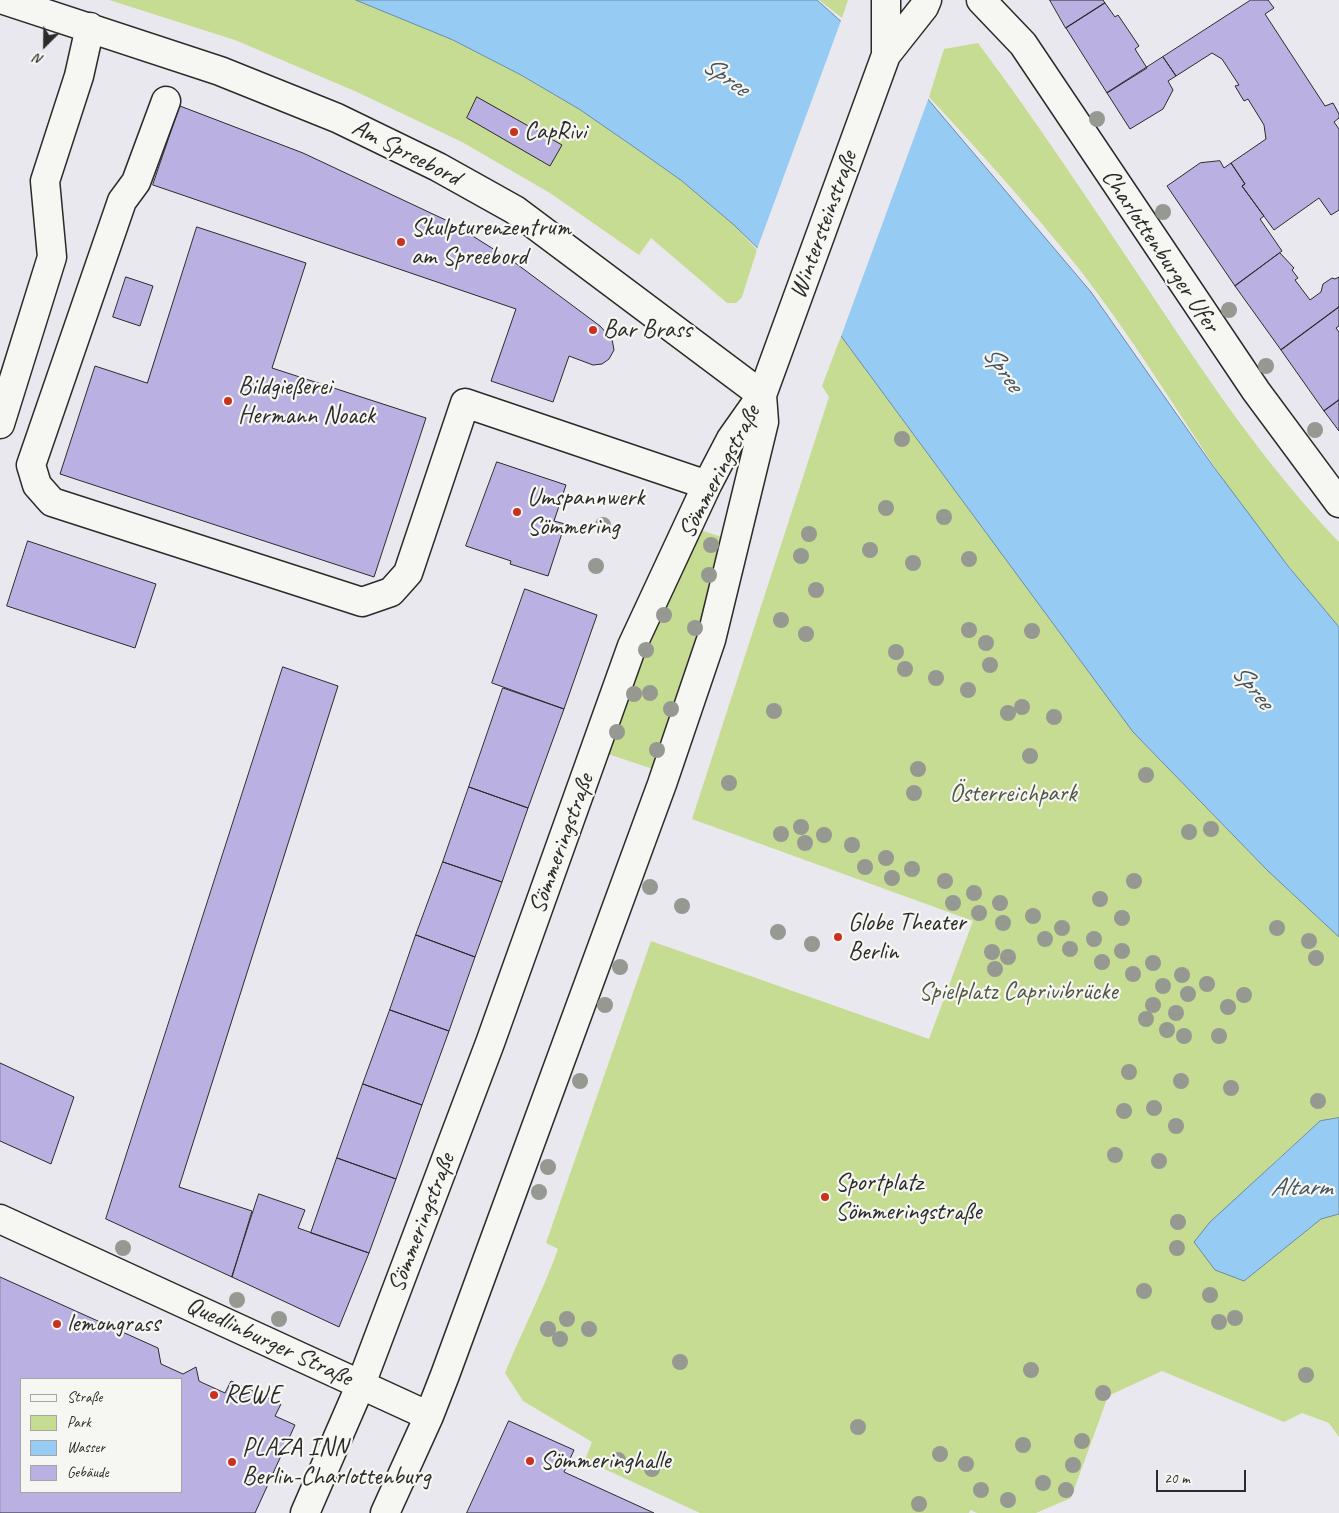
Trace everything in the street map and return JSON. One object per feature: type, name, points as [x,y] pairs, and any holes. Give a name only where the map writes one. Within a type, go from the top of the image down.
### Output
[{"type":"street","name":"Am Spreebord","points":[[4,0],[220,70],[336,118],[438,167],[515,210],[762,395]]},
{"type":"street","name":"Wintersteinstraße","points":[[886,0],[886,55]]},
{"type":"street","name":"Charlottenburger Ufer","points":[[981,0],[1023,44],[1256,392],[1339,503]]},
{"type":"street","name":"Wintersteinstraße","points":[[762,395],[886,55],[920,11]]},
{"type":"street","points":[[0,424],[52,257],[45,181],[81,71],[90,27]]},
{"type":"street","points":[[166,101],[136,182],[122,201],[31,465],[37,485],[52,502],[362,602],[391,592],[408,573],[465,403],[707,485]]},
{"type":"street","name":"Sömmeringstraße","points":[[305,1513],[361,1384],[492,1036],[632,646],[707,485],[731,439],[762,395]]},
{"type":"street","name":"Sömmeringstraße","points":[[385,1513],[429,1416],[662,784],[711,640],[764,422],[762,395]]},
{"type":"street","name":"Quedlinburger Straße","points":[[0,1219],[429,1416]]},
{"type":"green space","points":[[109,0],[356,0],[453,40],[521,75],[579,109],[682,181],[734,225],[757,250],[742,297],[736,303],[727,303],[651,238],[639,255],[550,193],[462,142],[357,92],[235,40]]},
{"type":"green space","points":[[819,0],[848,0],[842,18]]},
{"type":"green space","points":[[978,43],[1043,133],[1190,353],[1236,418],[1286,482],[1339,542],[1339,627],[1242,506],[1098,293],[1006,182],[929,97],[944,49]]},
{"type":"green space","points":[[841,336],[1133,732],[1268,871],[1339,937],[1339,1118],[1320,1121],[1270,1166],[1244,1281],[1321,1219],[1339,1214],[1339,1437],[1329,1423],[1302,1413],[1284,1422],[1162,1371],[1108,1396],[1071,1498],[1036,1513],[977,1513],[970,1510],[969,1513],[700,1513],[585,1460],[592,1442],[523,1401],[505,1373],[558,1249],[546,1243],[651,941],[929,1039],[973,921],[692,819],[829,397],[822,386]]},
{"type":"green space","points":[[698,529],[727,539],[694,661],[656,770],[605,753],[637,659]]},
{"type":"water","name":"Spree","points":[[356,0],[817,0],[927,98],[1091,292],[1213,466],[1288,566],[1339,627],[1339,937],[1268,871],[1133,732],[841,336],[811,300],[734,225],[682,181],[579,109],[521,75],[453,40]]},
{"type":"water","name":"Altarm","points":[[1339,1118],[1339,1214],[1321,1219],[1244,1281],[1215,1270],[1194,1242],[1210,1222],[1320,1121]]},
{"type":"pier","points":[[842,18],[929,97],[840,339],[809,302],[756,252]]},
{"type":"building","points":[[1050,0],[1103,0],[1105,3],[1066,28]]},
{"type":"building","points":[[1251,0],[1268,0],[1274,8],[1265,14],[1325,106],[1333,103],[1339,114],[1339,118],[1334,122],[1339,129],[1339,210],[1331,215],[1319,198],[1274,230],[1242,186],[1245,184],[1231,163],[1266,139],[1264,125],[1248,99],[1244,101],[1235,86],[1239,85],[1222,59],[1212,53],[1176,76],[1163,57]]},
{"type":"building","points":[[1105,3],[1115,17],[1118,15],[1139,46],[1135,49],[1147,68],[1107,93],[1066,28]]},
{"type":"building","points":[[1163,57],[1176,76],[1168,81],[1173,90],[1163,109],[1130,129],[1107,93]]},
{"type":"building","name":"CapRivi","points":[[477,97],[562,145],[550,166],[467,118]]},
{"type":"building","name":"Skulpturenzentrum am Spreebord","points":[[180,106],[303,153],[452,223],[514,262],[600,326],[612,339],[614,350],[609,359],[602,364],[593,365],[569,356],[553,402],[491,381],[516,309],[153,185]]},
{"type":"building","points":[[1220,161],[1224,168],[1231,163],[1245,184],[1242,186],[1264,216],[1260,219],[1282,251],[1235,286],[1167,186],[1200,163]]},
{"type":"building","name":"Bildgießerei Hermann Noack","points":[[197,227],[306,263],[272,368],[426,418],[374,577],[60,474],[95,366],[147,383]]},
{"type":"building","points":[[1280,253],[1294,268],[1292,270],[1298,278],[1295,280],[1310,300],[1321,292],[1323,284],[1332,278],[1339,277],[1339,307],[1281,350],[1235,286]]},
{"type":"building","points":[[126,277],[153,286],[140,326],[113,317]]},
{"type":"building","points":[[1339,307],[1339,326],[1336,328],[1339,332],[1339,400],[1324,411],[1281,350]]},
{"type":"building","points":[[1339,400],[1339,431],[1324,411]]},
{"type":"building","name":"Umspannwerk Sömmering","points":[[497,462],[566,485],[554,521],[565,524],[548,576],[510,564],[511,561],[466,546]]},
{"type":"building","points":[[28,541],[156,584],[135,648],[7,606]]},
{"type":"building","points":[[525,589],[597,615],[564,709],[492,683]]},
{"type":"building","points":[[283,667],[338,686],[179,1187],[252,1211],[232,1277],[106,1219]]},
{"type":"building","points":[[503,688],[564,709],[528,808],[469,787]]},
{"type":"building","points":[[469,787],[528,808],[502,882],[443,862]]},
{"type":"building","points":[[443,862],[502,882],[475,957],[416,935]]},
{"type":"building","points":[[416,935],[475,957],[449,1031],[390,1010]]},
{"type":"building","points":[[390,1010],[449,1031],[422,1105],[363,1084]]},
{"type":"building","points":[[0,1063],[74,1097],[51,1164],[0,1141]]},
{"type":"building","points":[[363,1084],[422,1105],[396,1179],[337,1158]]},
{"type":"building","points":[[337,1158],[396,1179],[369,1253],[311,1233]]},
{"type":"building","points":[[259,1194],[305,1210],[298,1228],[369,1253],[339,1327],[232,1277]]},
{"type":"building","points":[[0,1277],[158,1348],[161,1364],[183,1374],[196,1367],[199,1381],[225,1393],[231,1381],[281,1404],[275,1416],[295,1425],[255,1513],[0,1513]]},
{"type":"building","name":"Sömmeringhalle","points":[[509,1421],[574,1450],[564,1472],[654,1513],[467,1513]]},
{"type":"place","name":"CapRivi","points":[[514,132]]},
{"type":"place","name":"Skulpturenzentrum am Spreebord","points":[[401,242]]},
{"type":"place","name":"Bar Brass","points":[[593,330]]},
{"type":"place","name":"Bildgießerei Hermann Noack","points":[[228,401]]},
{"type":"place","name":"Umspannwerk Sömmering","points":[[517,512]]},
{"type":"place","name":"Globe Theater Berlin","points":[[838,937]]},
{"type":"place","name":"Sportplatz Sömmeringstraße","points":[[825,1197]]},
{"type":"place","name":"lemongrass","points":[[57,1324]]},
{"type":"place","name":"REWE","points":[[214,1395]]},
{"type":"place","name":"Sömmeringhalle","points":[[530,1461]]},
{"type":"place","name":"PLAZA INN Berlin-Charlottenburg","points":[[232,1462]]},
{"type":"park label","name":"Österreichpark","points":[[1013,794]]},
{"type":"park label","name":"Spielplatz Caprivibrücke","points":[[1018,992]]}]
